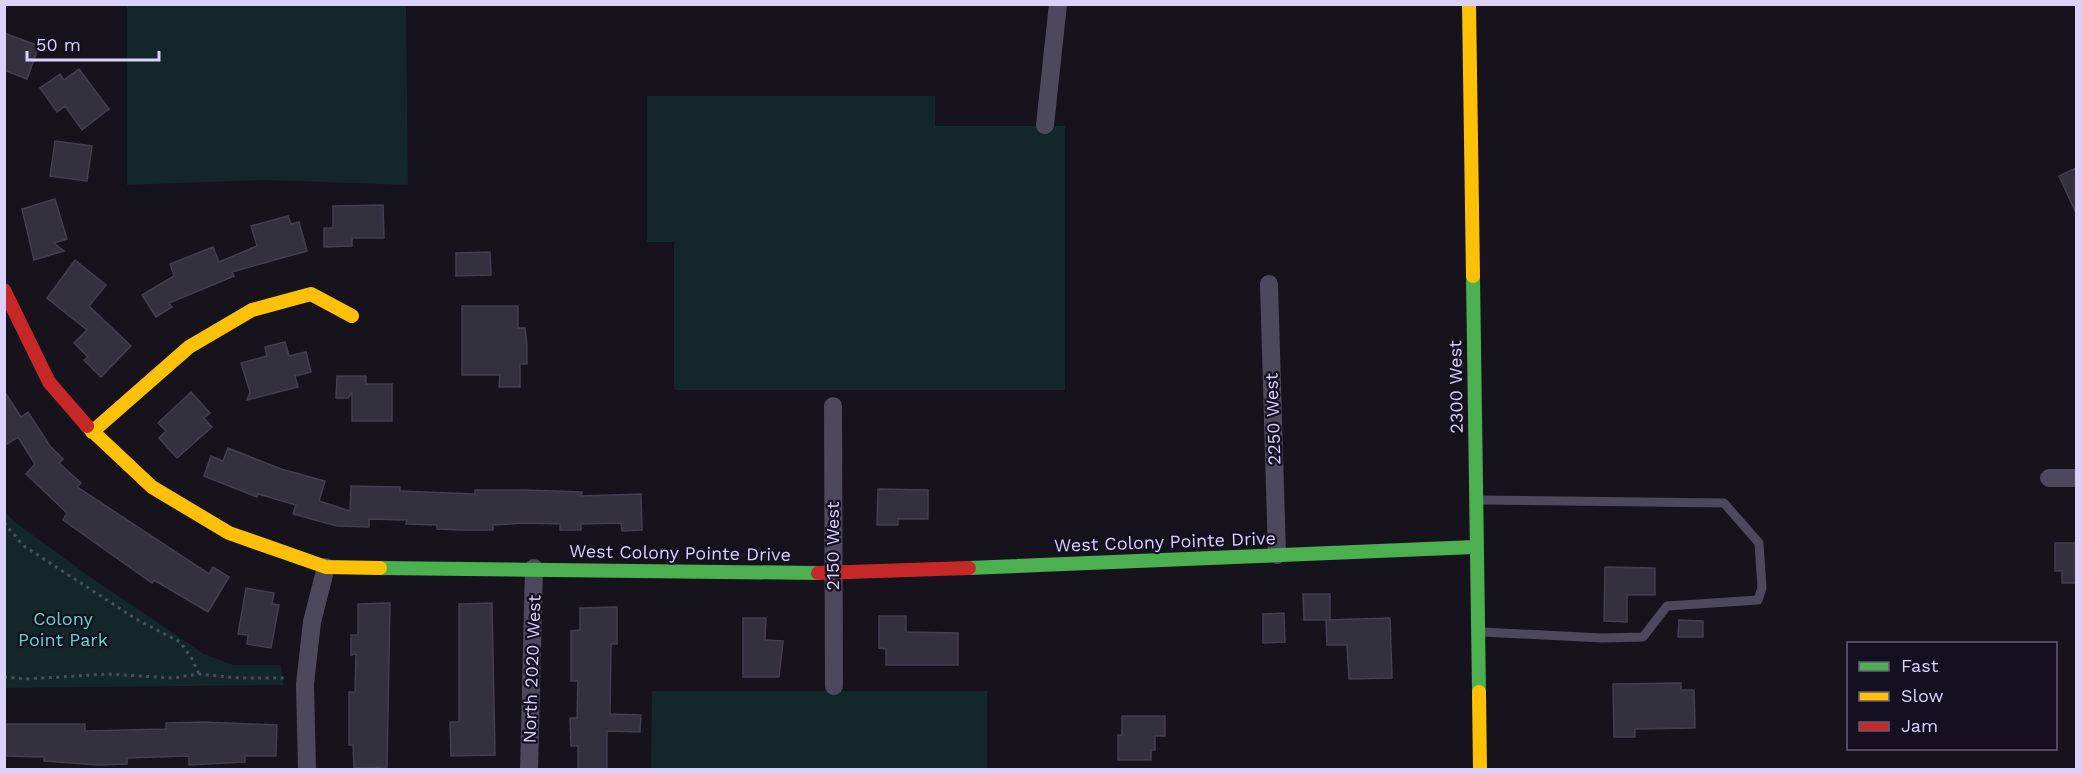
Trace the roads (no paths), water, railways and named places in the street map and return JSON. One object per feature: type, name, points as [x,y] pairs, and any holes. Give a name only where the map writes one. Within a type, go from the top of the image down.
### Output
[{"type":"street","points":[[1045,124],[1058,4]]},
{"type":"street","name":"2300 West","points":[[1469,4],[1479,770]]},
{"type":"street","name":"2250 West","points":[[1269,284],[1277,555]]},
{"type":"street","name":"West Colony Pointe Drive","points":[[4,290],[16,320],[49,382],[92,432],[152,487],[229,533],[326,567],[834,573],[1475,547]]},
{"type":"street","points":[[92,432],[189,347],[252,310],[311,294],[352,316]]},
{"type":"street","name":"2150 West","points":[[833,406],[834,686]]},
{"type":"street","points":[[2049,478],[2076,478]]},
{"type":"street","points":[[307,770],[305,684],[312,622],[326,567]]},
{"type":"street","name":"North 2020 West","points":[[529,770],[534,568]]},
{"type":"lane","points":[[1475,500],[1724,503],[1759,543],[1762,588],[1758,600],[1667,606],[1656,624],[1643,637],[1602,638],[1476,631]]},
{"type":"park label","name":"Colony Point Park","points":[[63,629]]}]
